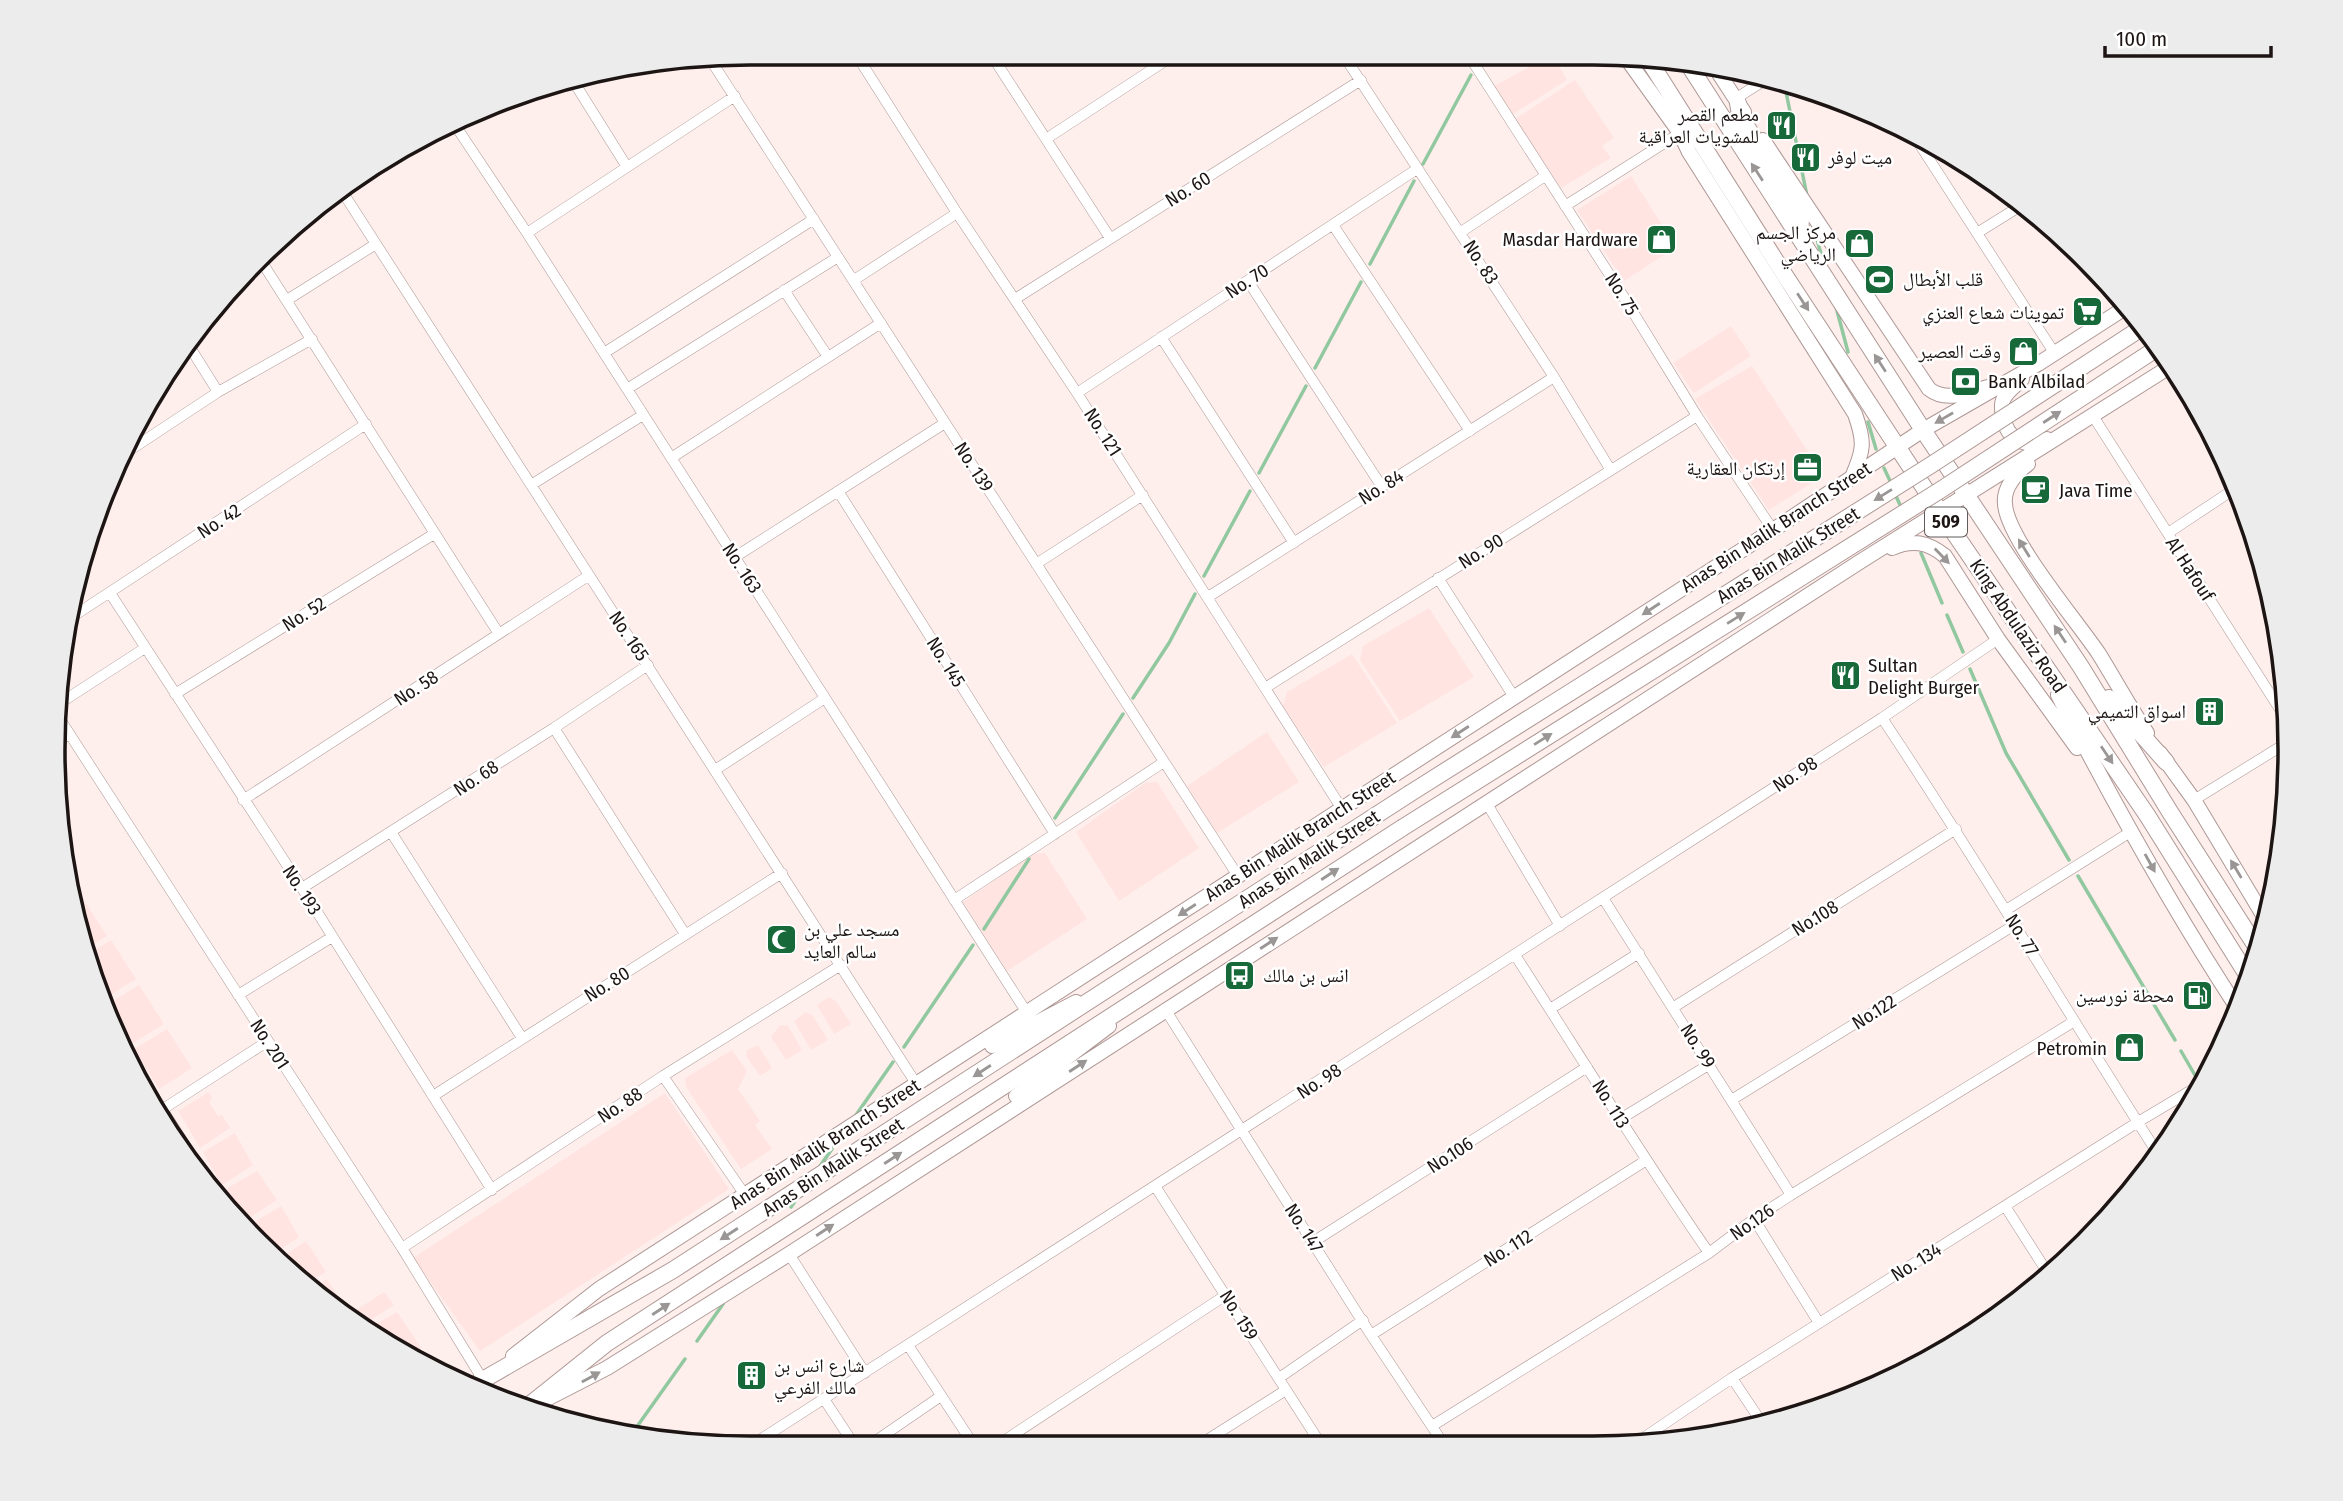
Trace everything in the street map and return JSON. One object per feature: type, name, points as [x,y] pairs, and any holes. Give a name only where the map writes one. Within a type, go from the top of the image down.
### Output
[{"type":"main road","name":"King Abdulaziz Road","points":[[1654,68],[1784,274],[1940,512],[2133,794],[2243,968]]},
{"type":"main road","name":"King Abdulaziz Road","points":[[1694,73],[1923,430],[2081,667],[2252,939]]},
{"type":"main road","points":[[1737,101],[1740,115],[1801,218],[1800,238]]},
{"type":"main road","name":"Anas Bin Malik Street","points":[[481,1381],[673,1270],[1409,794],[1931,465],[2136,332]]},
{"type":"main road","name":"Anas Bin Malik Street","points":[[535,1401],[607,1343],[1402,828],[1942,489],[2151,352]]},
{"type":"main road","points":[[2081,667],[2165,762]]},
{"type":"street","name":"No. 121","points":[[863,65],[957,213],[1143,495],[1342,809]]},
{"type":"street","points":[[998,65],[1110,238]]},
{"type":"street","points":[[1045,139],[1157,65]]},
{"type":"street","name":"No. 83","points":[[1351,65],[1461,232],[1610,469]]},
{"type":"street","name":"No. 75","points":[[1475,65],[1697,416],[1773,530]]},
{"type":"street","name":"No. 139","points":[[715,66],[1238,876]]},
{"type":"street","points":[[1633,66],[1757,247],[1784,274]]},
{"type":"street","points":[[1721,77],[1929,389],[1940,395],[1954,396],[2005,383]]},
{"type":"street","name":"No. 60","points":[[1015,299],[1361,80]]},
{"type":"street","points":[[1737,101],[1758,85]]},
{"type":"street","points":[[577,87],[627,167]]},
{"type":"street","points":[[527,233],[735,96]]},
{"type":"street","name":"No. 163","points":[[458,130],[627,388],[1027,1013]]},
{"type":"street","points":[[1565,206],[1680,133]]},
{"type":"street","points":[[1680,133],[1689,152],[1855,414],[1863,436],[1862,455],[1851,478]]},
{"type":"street","points":[[1924,151],[2055,354]]},
{"type":"street","name":"No. 70","points":[[1077,393],[1417,169]]},
{"type":"street","points":[[1461,232],[1545,176]]},
{"type":"street","name":"No. 165","points":[[346,197],[918,1084]]},
{"type":"street","points":[[1977,233],[2014,210]]},
{"type":"street","points":[[854,280],[957,213]]},
{"type":"street","points":[[604,353],[814,219]]},
{"type":"street","points":[[1334,225],[1470,431]]},
{"type":"street","points":[[287,300],[376,244]]},
{"type":"street","points":[[627,388],[838,257]]},
{"type":"street","points":[[265,267],[499,634]]},
{"type":"street","points":[[1248,281],[1382,487]]},
{"type":"street","points":[[784,290],[828,357]]},
{"type":"street","name":"Anas Bin Malik Branch Street","points":[[480,1381],[599,1289],[1773,530],[1923,430],[2055,354],[2119,312]]},
{"type":"street","points":[[671,458],[881,323]]},
{"type":"street","points":[[1161,337],[1294,543]]},
{"type":"street","points":[[140,439],[312,339]]},
{"type":"street","points":[[193,352],[218,392]]},
{"type":"street","points":[[2038,364],[2003,398],[2002,410],[2007,432],[2019,442],[2028,444],[2042,442],[2071,429]]},
{"type":"street","points":[[538,1402],[607,1368],[789,1254],[1486,802],[2163,371]]},
{"type":"street","name":"No. 84","points":[[1208,597],[1554,377]]},
{"type":"street","points":[[531,485],[643,415]]},
{"type":"street","name":"No. 90","points":[[1265,688],[1697,416]]},
{"type":"street","name":"Al Hafouf","points":[[2093,416],[2277,704]]},
{"type":"street","points":[[735,557],[945,423]]},
{"type":"street","name":"No. 42","points":[[79,613],[366,424]]},
{"type":"street","points":[[2071,429],[2019,471],[2008,486],[2004,502],[2007,513],[2024,549],[2099,654],[2165,762],[2194,800],[2259,908]]},
{"type":"street","name":"No. 145","points":[[838,491],[1055,834]]},
{"type":"street","points":[[2168,533],[2228,493]]},
{"type":"street","points":[[1036,564],[1143,495]]},
{"type":"street","name":"No. 52","points":[[175,694],[434,534]]},
{"type":"street","points":[[1858,563],[1904,543],[1924,543],[1945,556],[1998,639],[2103,783]]},
{"type":"street","name":"No. 58","points":[[243,800],[588,576]]},
{"type":"street","points":[[1438,578],[1514,696]]},
{"type":"street","name":"No. 193","points":[[110,593],[302,888],[492,1190]]},
{"type":"street","name":"No. 98","points":[[766,1436],[1882,718],[1998,639]]},
{"type":"street","points":[[67,700],[145,648]]},
{"type":"street","points":[[2040,660],[2103,783],[2231,999]]},
{"type":"street","name":"No. 68","points":[[302,888],[648,665]]},
{"type":"street","points":[[715,769],[825,698]]},
{"type":"street","name":"No. 77","points":[[1882,718],[1956,829],[2073,1022],[2153,1146]]},
{"type":"street","name":"No. 201","points":[[66,728],[402,1248],[472,1377]]},
{"type":"street","points":[[554,728],[685,934]]},
{"type":"street","points":[[65,736],[69,734]]},
{"type":"street","points":[[2194,800],[2278,748]]},
{"type":"street","points":[[954,900],[1164,762]]},
{"type":"street","points":[[1486,802],[1560,926]]},
{"type":"street","name":"No.108","points":[[1674,1007],[1956,829]]},
{"type":"street","points":[[2006,910],[2132,831]]},
{"type":"street","points":[[391,832],[522,1038]]},
{"type":"street","name":"No. 80","points":[[433,1096],[782,873]]},
{"type":"street","name":"No. 99","points":[[1603,898],[1791,1195]]},
{"type":"street","name":"No.122","points":[[1733,1100],[2016,924]]},
{"type":"street","points":[[238,995],[331,937]]},
{"type":"street","points":[[1550,1009],[1639,953]]},
{"type":"street","name":"No. 113","points":[[1515,955],[1622,1118],[1645,1161],[1709,1253]]},
{"type":"street","name":"No. 88","points":[[402,1248],[663,1076],[841,965]]},
{"type":"street","points":[[918,1084],[1146,965]]},
{"type":"street","points":[[923,1167],[1173,977]]},
{"type":"street","name":"No. 147","points":[[1165,1009],[1371,1335],[1438,1436]]},
{"type":"street","name":"No.126","points":[[1432,1426],[1709,1253],[1791,1195],[2073,1022]]},
{"type":"street","points":[[166,1107],[268,1041]]},
{"type":"street","points":[[1622,1118],[1710,1065]]},
{"type":"street","name":"No.106","points":[[1313,1242],[1587,1067]]},
{"type":"street","points":[[663,1076],[745,1195]]},
{"type":"street","name":"No. 134","points":[[1650,1434],[1732,1378],[2186,1094]]},
{"type":"street","name":"No. 112","points":[[1371,1335],[1645,1161]]},
{"type":"street","name":"No. 159","points":[[1156,1186],[1316,1436]]},
{"type":"street","points":[[2005,1206],[2044,1267]]},
{"type":"street","points":[[1754,1219],[1819,1324]]},
{"type":"street","points":[[789,1254],[865,1373]]},
{"type":"street","points":[[1011,1436],[1226,1295]]},
{"type":"street","points":[[1279,1378],[1363,1320]]},
{"type":"street","points":[[908,1345],[968,1436]]},
{"type":"street","points":[[1732,1378],[1758,1416]]},
{"type":"street","points":[[1213,1436],[1286,1390]]},
{"type":"street","points":[[883,1436],[941,1396]]},
{"type":"street","points":[[824,1399],[848,1436]]},
{"type":"shaded area","points":[[1533,65],[1558,65],[1567,80],[1513,114],[1494,86]]},
{"type":"shaded area","points":[[1575,80],[1614,138],[1602,146],[1611,158],[1561,188],[1515,119]]},
{"type":"shaded area","points":[[1631,176],[1676,247],[1624,281],[1577,210]]},
{"type":"shaded area","points":[[1731,326],[1751,356],[1694,393],[1673,363]]},
{"type":"shaded area","points":[[1752,366],[1820,470],[1818,479],[1769,510],[1695,399]]},
{"type":"shaded area","points":[[1429,608],[1474,677],[1400,721],[1360,660],[1363,646]]},
{"type":"shaded area","points":[[1352,654],[1397,723],[1324,767],[1283,706],[1287,692]]},
{"type":"shaded area","points":[[1267,732],[1299,782],[1217,833],[1187,786]]},
{"type":"shaded area","points":[[1157,782],[1199,848],[1119,901],[1076,832],[1145,783]]},
{"type":"shaded area","points":[[1045,853],[1087,919],[1007,971],[963,902],[1033,854]]},
{"type":"shaded area","points":[[81,898],[107,936],[93,945],[88,928]]},
{"type":"shaded area","points":[[111,940],[136,979],[110,995],[95,950]]},
{"type":"shaded area","points":[[139,985],[164,1024],[131,1044],[113,1001]]},
{"type":"shaded area","points":[[829,997],[836,1001],[851,1024],[834,1034],[817,1005]]},
{"type":"shaded area","points":[[806,1012],[813,1016],[828,1040],[811,1050],[794,1021]]},
{"type":"shaded area","points":[[780,1025],[788,1026],[802,1050],[786,1060],[771,1037]]},
{"type":"shaded area","points":[[167,1029],[192,1068],[159,1089],[134,1049]]},
{"type":"shaded area","points":[[758,1045],[772,1068],[760,1076],[746,1056],[747,1050]]},
{"type":"shaded area","points":[[732,1050],[747,1071],[738,1089],[760,1121],[755,1125],[772,1149],[741,1169],[686,1087],[685,1078]]},
{"type":"shaded area","points":[[209,1092],[212,1098],[209,1102],[230,1128],[200,1148],[178,1111]]},
{"type":"shaded area","points":[[665,1093],[729,1189],[480,1351],[413,1258]]},
{"type":"shaded area","points":[[235,1133],[253,1165],[222,1185],[203,1152]]},
{"type":"shaded area","points":[[257,1171],[277,1200],[249,1218],[226,1189]]},
{"type":"shaded area","points":[[281,1206],[299,1237],[281,1249],[254,1222]]},
{"type":"shaded area","points":[[306,1241],[326,1272],[314,1279],[286,1254]]},
{"type":"shaded area","points":[[327,1279],[340,1300],[333,1295],[320,1284]]},
{"type":"shaded area","points":[[384,1292],[394,1305],[372,1319],[376,1324],[397,1312],[422,1349],[420,1350],[408,1344],[370,1321],[355,1311]]},
{"type":"waterway","points":[[1423,164],[1471,75]]},
{"type":"waterway","points":[[1786,93],[1807,196]]},
{"type":"waterway","points":[[1370,264],[1414,181]]},
{"type":"waterway","points":[[1813,225],[1823,261]]},
{"type":"waterway","points":[[1315,368],[1361,282]]},
{"type":"waterway","points":[[1836,307],[1848,352]]},
{"type":"waterway","points":[[1259,473],[1306,386]]},
{"type":"waterway","points":[[1868,422],[1876,449]]},
{"type":"waterway","points":[[1884,468],[1891,483]]},
{"type":"waterway","points":[[1204,576],[1250,491]]},
{"type":"waterway","points":[[1895,494],[1902,509]]},
{"type":"waterway","points":[[1921,553],[1942,603]]},
{"type":"waterway","points":[[1133,698],[1169,643],[1195,594]]},
{"type":"waterway","points":[[1947,615],[1963,652]]},
{"type":"waterway","points":[[1970,669],[2006,753],[2069,860]]},
{"type":"waterway","points":[[1055,818],[1123,714]]},
{"type":"waterway","points":[[984,929],[1029,859]]},
{"type":"waterway","points":[[2078,876],[2175,1040]]},
{"type":"waterway","points":[[904,1047],[973,945]]},
{"type":"waterway","points":[[2181,1051],[2196,1076]]},
{"type":"waterway","points":[[856,1115],[893,1062]]},
{"type":"waterway","points":[[820,1166],[832,1149]]},
{"type":"waterway","points":[[791,1207],[798,1197]]},
{"type":"waterway","points":[[697,1341],[723,1304]]},
{"type":"waterway","points":[[637,1426],[685,1359]]},
{"type":"place","name":"مطعم القصر للمشويات العراقية","points":[[1782,125]]},
{"type":"place","name":"ميت لوفر","points":[[1805,157]]},
{"type":"place","name":"Masdar Hardware","points":[[1661,239]]},
{"type":"place","name":"مركز الجسم الرياضي","points":[[1859,243]]},
{"type":"place","name":"قلب الأبطال","points":[[1880,279]]},
{"type":"place","name":"تموينات شعاع العنزي","points":[[2087,312]]},
{"type":"place","name":"وقت العصير","points":[[2024,351]]},
{"type":"place","name":"Bank Albilad","points":[[1965,381]]},
{"type":"place","name":"إرتكان العقارية","points":[[1808,468]]},
{"type":"place","name":"Java Time","points":[[2036,490]]},
{"type":"place","name":"Sultan Delight Burger","points":[[1845,676]]},
{"type":"place","name":"اسواق التميمي","points":[[2209,711]]},
{"type":"place","name":"مسجد علي بن سالم العايد","points":[[781,940]]},
{"type":"place","name":"انس بن مالك","points":[[1240,975]]},
{"type":"place","name":"محطة نورسين","points":[[2197,995]]},
{"type":"place","name":"Petromin","points":[[2130,1048]]},
{"type":"place","name":"شارع انس بن مالك الفرعي","points":[[751,1376]]}]
